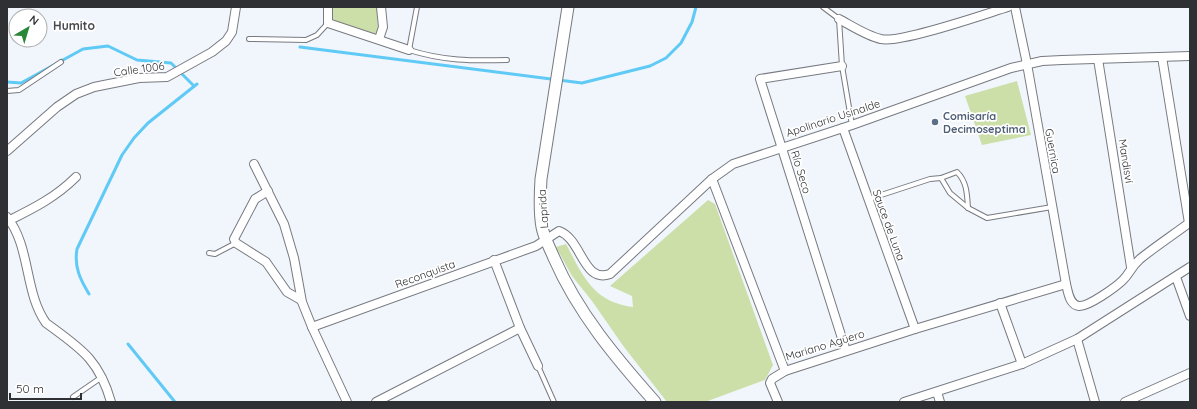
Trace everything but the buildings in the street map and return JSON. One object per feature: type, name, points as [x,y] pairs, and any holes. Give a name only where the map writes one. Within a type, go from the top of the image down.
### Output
[{"type":"main road","name":"Laprida","points":[[568,7],[540,196],[542,228],[558,268],[582,310],[602,339],[655,402]]},
{"type":"street","name":"Calle 1006","points":[[7,151],[57,107],[76,94],[94,88],[139,78],[161,78],[182,69],[212,52],[226,41],[234,26],[236,7]]},
{"type":"street","points":[[328,7],[328,23],[410,50]]},
{"type":"street","points":[[379,39],[383,27],[381,7]]},
{"type":"street","points":[[839,20],[880,39],[889,40],[1008,7]]},
{"type":"street","name":"Guernica","points":[[1015,7],[1027,64],[1070,300],[1076,305],[1080,306],[1093,301],[1117,286],[1125,279],[1131,267]]},
{"type":"street","name":"Apolinario Usinalde","points":[[546,239],[559,231],[565,233],[574,241],[589,269],[596,276],[603,276],[610,274],[712,178],[733,164],[852,125],[1011,68],[1027,64],[1042,61],[1190,56]]},
{"type":"street","points":[[1131,267],[1189,223],[1162,57]]},
{"type":"street","name":"Mandisví","points":[[1098,59],[1131,267]]},
{"type":"street","name":"Río Seco","points":[[842,66],[760,79],[846,351]]},
{"type":"street","name":"Sauce de Luna","points":[[843,128],[915,329]]},
{"type":"street","points":[[254,164],[284,224],[289,238],[301,300],[347,402]]},
{"type":"street","points":[[76,177],[42,205],[8,218],[24,254],[36,302],[42,317],[46,323],[86,353],[102,377],[111,402]]},
{"type":"street","name":"Mariano Agüero","points":[[712,178],[785,371],[915,329],[1066,284]]},
{"type":"street","points":[[268,191],[255,199],[234,239],[236,242],[266,262],[287,292],[301,300]]},
{"type":"street","name":"Reconquista","points":[[312,327],[536,246],[546,239]]},
{"type":"street","points":[[494,260],[520,328],[538,366]]},
{"type":"street","points":[[904,402],[1022,364],[1077,339],[1190,267]]},
{"type":"street","points":[[1176,277],[1190,316]]},
{"type":"street","points":[[1000,303],[1022,364]]},
{"type":"street","points":[[376,402],[520,328]]},
{"type":"street","points":[[1077,339],[1095,402]]},
{"type":"street","points":[[778,402],[770,383],[772,379],[785,371]]},
{"type":"street","points":[[1125,402],[1190,373]]},
{"type":"street","points":[[937,392],[940,402]]},
{"type":"lane","points":[[417,7],[410,50],[441,59],[459,61],[507,60]]},
{"type":"lane","points":[[823,7],[839,20],[842,66],[852,125]]},
{"type":"lane","points":[[250,39],[306,40],[317,35],[328,23]]},
{"type":"lane","points":[[7,91],[19,90],[60,62]]},
{"type":"lane","points":[[869,199],[930,179],[941,178],[957,172],[963,178],[968,208]]},
{"type":"lane","points":[[941,178],[950,193],[968,208],[987,218],[1052,207]]},
{"type":"lane","points":[[209,253],[215,254],[236,242]]},
{"type":"lane","points":[[538,366],[554,402]]},
{"type":"lane","points":[[73,397],[102,377]]},
{"type":"green space","points":[[331,7],[377,7],[378,32],[375,34],[336,23],[332,17]]},
{"type":"green space","points":[[1017,81],[1031,135],[982,145],[965,96]]},
{"type":"green space","points":[[708,200],[715,204],[773,365],[765,380],[705,402],[667,402],[624,347],[592,301],[572,276],[556,247],[566,244],[584,277],[599,293],[608,300],[633,307],[632,296],[610,286]]},
{"type":"waterway","points":[[300,47],[582,83],[650,66],[666,58],[681,43],[692,22],[696,7]]},
{"type":"waterway","points":[[7,82],[21,83],[83,49],[108,46],[137,60],[171,63],[194,86]]},
{"type":"waterway","points":[[89,294],[78,273],[76,262],[77,249],[122,155],[134,138],[148,123],[197,84]]},
{"type":"waterway","points":[[128,344],[175,402]]},
{"type":"place","name":"Comisaría Decimoseptima","points":[[935,122]]},
{"type":"district","name":"Humito","points":[[74,26]]}]
